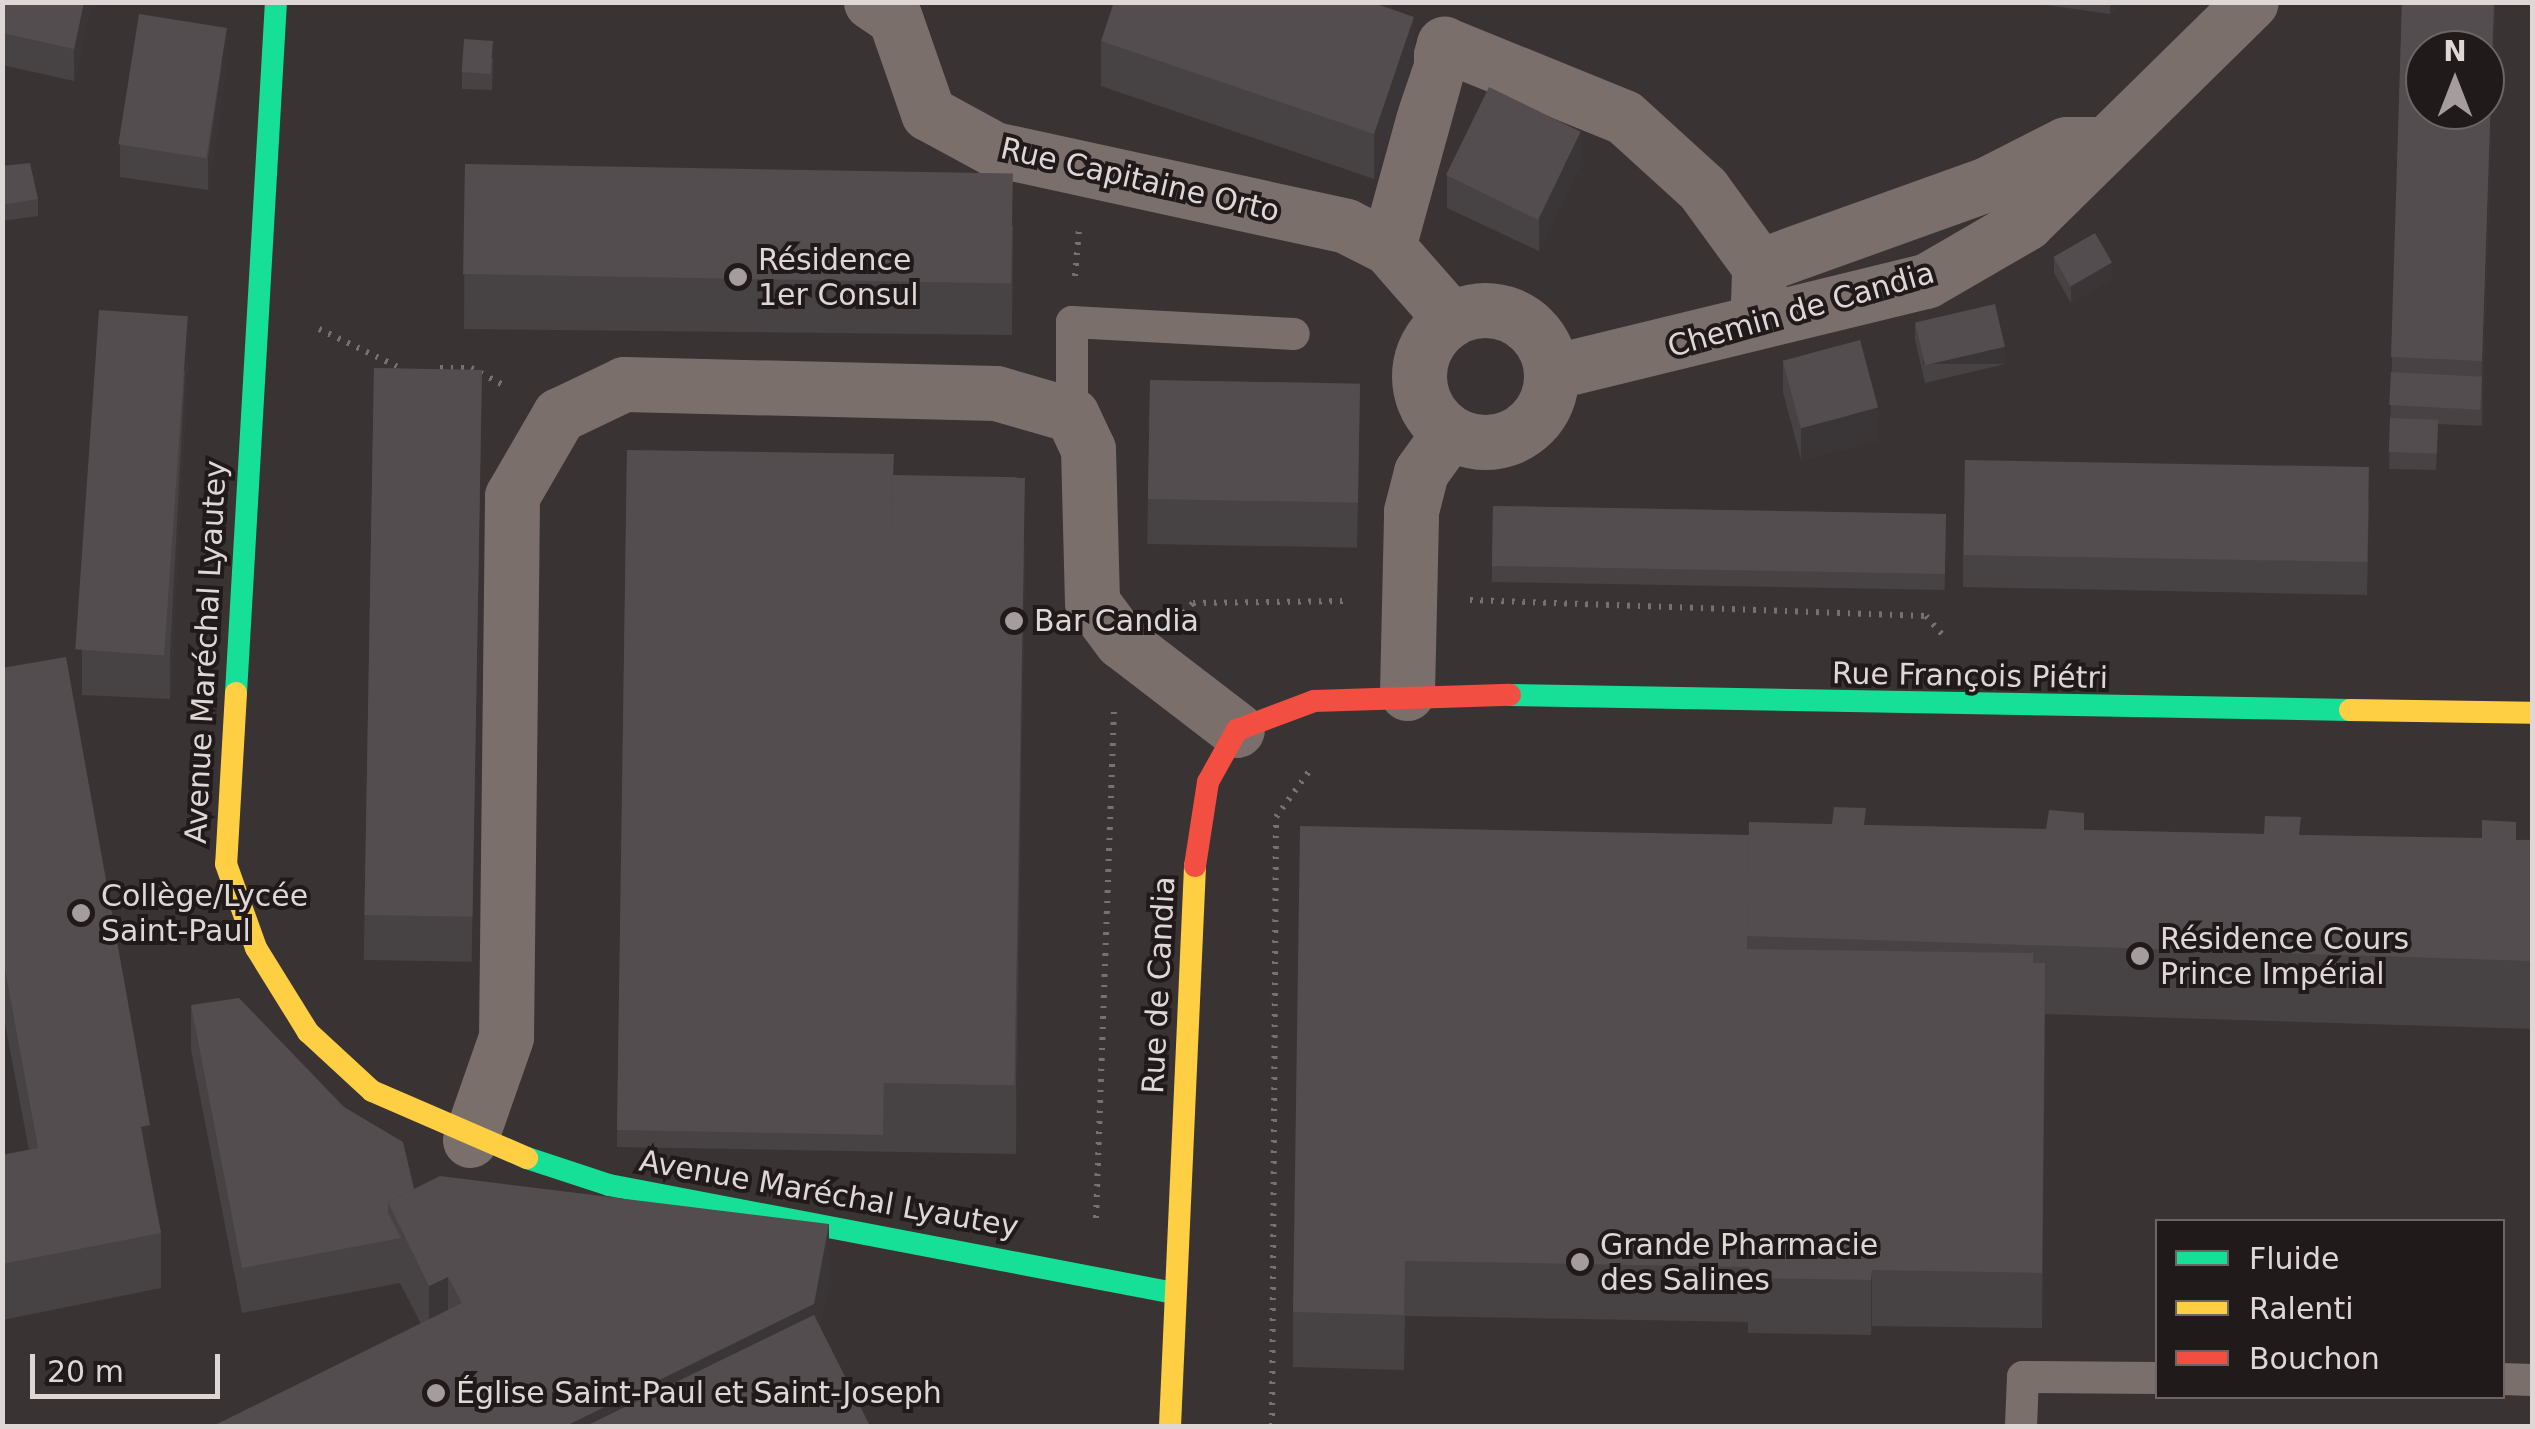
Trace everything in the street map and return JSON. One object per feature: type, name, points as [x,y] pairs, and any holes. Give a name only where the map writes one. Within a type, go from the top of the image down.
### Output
[{"type":"street","name":"Avenue Maréchal Lyautey","points":[[276,2],[226,864],[256,948],[308,1032],[372,1091],[470,1140],[609,1186],[1053,1265],[1169,1292]]},
{"type":"street","name":"Chemin de Candia","points":[[1552,372],[1926,281],[2026,222],[2251,2]]},
{"type":"street","name":"Rue Capitaine Orto","points":[[889,8],[928,113],[994,149],[1083,172],[1346,226],[1388,247],[1451,319]]},
{"type":"street","points":[[1388,247],[1444,44],[1624,118],[1703,188],[1759,266],[1757,324]]},
{"type":"street","points":[[1759,266],[1989,183],[2066,144],[2106,144]]},
{"type":"street","points":[[1472,311],[1516,317],[1534,331],[1552,372],[1528,428],[1489,443],[1448,433],[1421,398],[1418,376],[1422,353],[1451,319],[1472,311]]},
{"type":"street","points":[[470,1140],[506,1037],[512,496],[559,415],[624,384],[996,394],[1072,415],[1088,449],[1092,602],[1144,658],[1237,730],[1314,701],[1406,643],[1421,472],[1448,433]]},
{"type":"street","name":"Rue François Piétri","points":[[1406,643],[2532,714]]},
{"type":"street","name":"Rue de Candia","points":[[1170,1426],[1169,1292],[1197,833],[1208,782],[1237,730]]},
{"type":"lane","points":[[1072,415],[1072,322],[1294,334]]},
{"type":"lane","points":[[2021,1426],[2022,1376],[2155,1378]]},
{"type":"lane","points":[[2505,1380],[2532,1380]]},
{"type":"path","points":[[1072,322],[1083,172]]},
{"type":"path","points":[[318,329],[396,369],[415,369]]},
{"type":"path","points":[[434,368],[471,368]]},
{"type":"path","points":[[1053,1265],[1055,1235],[1094,1241],[1111,722],[1144,658],[1193,602],[1406,643],[1926,616],[1945,639],[1964,639]]},
{"type":"path","points":[[1272,1426],[1276,817],[1316,765]]},
{"type":"building","points":[[2,2],[84,2],[74,49],[2,33]]},
{"type":"building","points":[[1114,2],[1371,2],[1414,17],[1374,134],[1101,41]]},
{"type":"building","points":[[2402,2],[2494,2],[2493,30],[2405,30],[2405,130],[2490,130],[2482,361],[2391,357]]},
{"type":"building","points":[[139,14],[227,28],[206,158],[118,144]]},
{"type":"building","points":[[464,39],[493,41],[491,74],[462,72]]},
{"type":"building","points":[[1489,87],[1581,132],[1538,220],[1446,175]]},
{"type":"building","points":[[30,163],[38,199],[2,205],[2,166]]},
{"type":"building","points":[[465,164],[1013,174],[1011,284],[463,274]]},
{"type":"building","points":[[2095,233],[2112,262],[2070,286],[2053,257]]},
{"type":"building","points":[[1995,304],[2005,347],[1925,365],[1915,322]]},
{"type":"building","points":[[99,310],[188,316],[164,655],[75,649]]},
{"type":"building","points":[[1860,340],[1878,408],[1801,428],[1783,361]]},
{"type":"building","points":[[374,368],[482,370],[472,917],[364,915]]},
{"type":"building","points":[[2391,372],[2482,377],[2480,410],[2389,405]]},
{"type":"building","points":[[1150,380],[1360,384],[1358,503],[1148,499]]},
{"type":"building","points":[[2390,418],[2438,420],[2437,454],[2389,452]]},
{"type":"building","points":[[627,450],[894,454],[883,1135],[617,1130]]},
{"type":"building","points":[[1965,460],[2369,467],[2367,562],[1963,555]]},
{"type":"building","points":[[892,475],[1025,477],[1014,1085],[881,1083]]},
{"type":"building","points":[[1493,506],[1946,514],[1945,574],[1492,566]]},
{"type":"building","points":[[66,657],[150,1125],[141,1127],[161,1233],[2,1264],[2,1155],[38,1148],[2,953],[2,668]]},
{"type":"building","points":[[1834,807],[1866,808],[1864,825],[2046,829],[2049,810],[2084,813],[2084,830],[2264,834],[2265,816],[2301,817],[2299,835],[2482,838],[2482,820],[2516,822],[2516,840],[2532,840],[2532,961],[1747,936],[1749,822],[1832,824]]},
{"type":"building","points":[[1300,826],[1749,835],[1747,949],[2033,953],[2033,963],[2045,963],[2042,1273],[1872,1270],[1871,1280],[1748,1278],[1749,1267],[1405,1261],[1404,1315],[1293,1312]]},
{"type":"building","points":[[239,998],[344,1107],[403,1142],[414,1189],[388,1202],[388,1213],[401,1238],[242,1268],[191,1005]]},
{"type":"building","points":[[440,1176],[829,1224],[814,1304],[566,1426],[213,1426],[462,1303],[448,1277],[429,1286],[388,1202]]},
{"type":"building","points":[[814,1315],[870,1426],[586,1426]]},
{"type":"traffic: fast","points":[[236,693],[276,2]]},
{"type":"traffic: fast","points":[[1510,695],[2350,710]]},
{"type":"traffic: fast","points":[[527,1158],[609,1185],[1169,1292]]},
{"type":"traffic: slow","points":[[236,693],[226,864],[256,948],[308,1032],[372,1091],[527,1158]]},
{"type":"traffic: slow","points":[[2350,710],[2532,713]]},
{"type":"traffic: slow","points":[[1170,1426],[1195,866]]},
{"type":"traffic: jam","points":[[1195,866],[1208,782],[1237,730],[1314,701],[1510,695]]},
{"type":"place","name":"Résidence 1er Consul","points":[[738,277]]},
{"type":"place","name":"Bar Candia","points":[[1014,621]]},
{"type":"place","name":"Collège/Lycée Saint-Paul","points":[[81,913]]},
{"type":"place","name":"Résidence Cours Prince Impérial","points":[[2140,956]]},
{"type":"place","name":"Grande Pharmacie des Salines","points":[[1580,1262]]},
{"type":"place","name":"Église Saint-Paul et Saint-Joseph","points":[[436,1393]]}]
